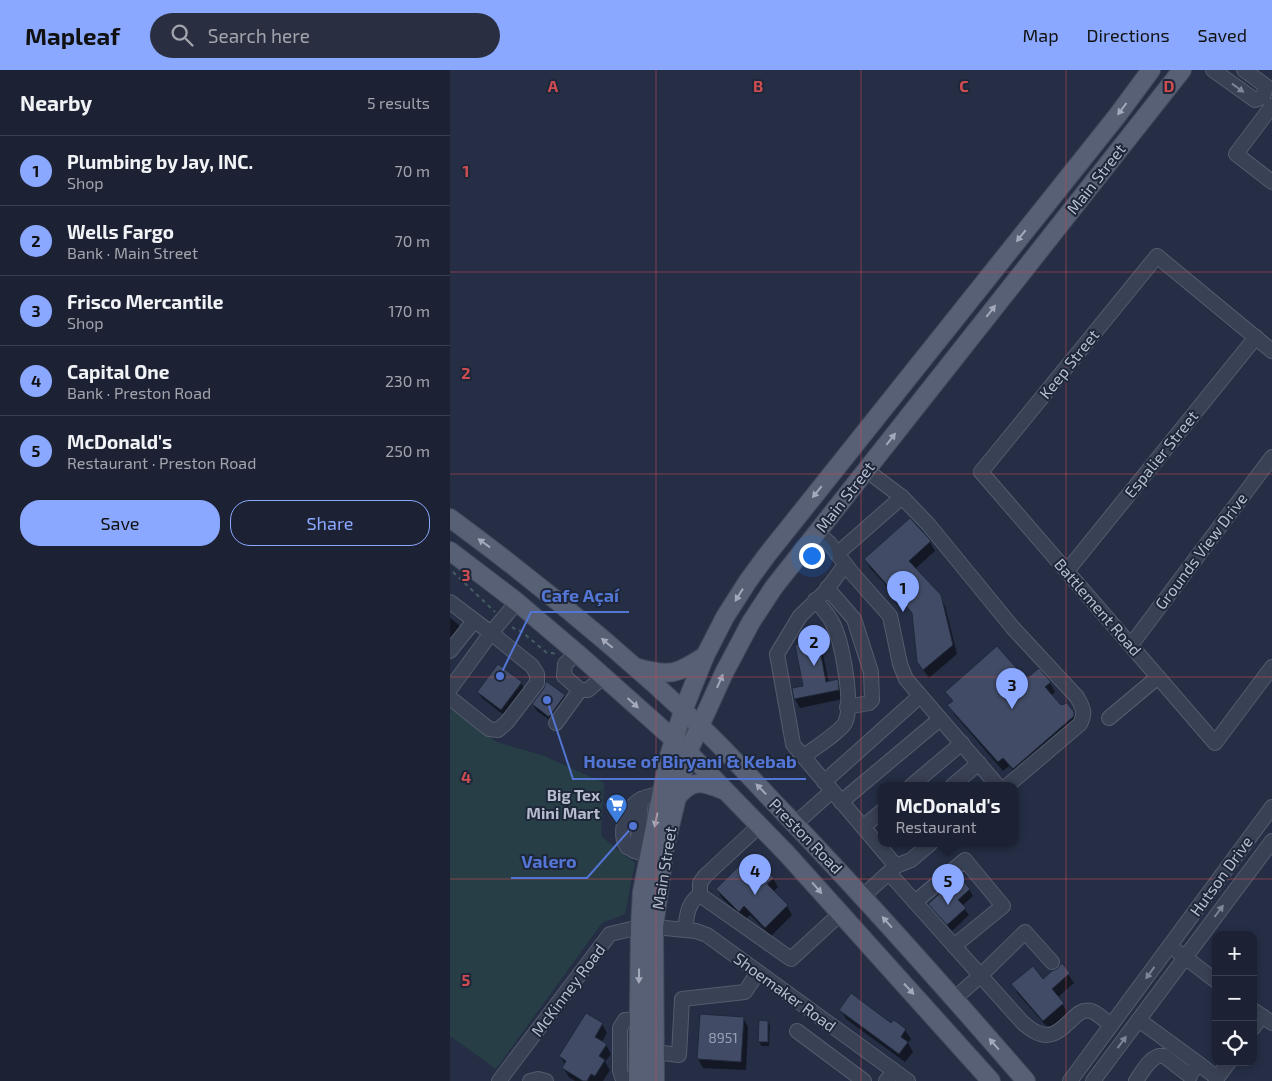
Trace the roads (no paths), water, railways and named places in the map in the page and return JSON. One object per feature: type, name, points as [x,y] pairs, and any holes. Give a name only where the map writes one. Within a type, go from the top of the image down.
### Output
[{"type":"main road","name":"Main Street","points":[[638,1081],[638,1019],[647,927],[665,847],[673,738],[704,656],[748,581],[1151,70]]},
{"type":"main road","name":"Main Street","points":[[655,1081],[655,1052],[647,927],[642,892],[641,854],[724,673],[751,622],[774,587],[1182,70]]},
{"type":"main road","points":[[848,454],[866,470]]},
{"type":"main road","name":"Preston Road","points":[[450,518],[518,569],[635,667],[700,726],[863,896],[1026,1081]]},
{"type":"main road","name":"Preston Road","points":[[450,551],[517,602],[604,676],[688,752],[788,854],[991,1081]]},
{"type":"main road","points":[[635,667],[658,674],[671,673],[685,669],[704,656]]},
{"type":"main road","points":[[669,795],[693,784],[703,783],[726,791]]},
{"type":"main road","points":[[840,914],[863,896]]},
{"type":"street","points":[[1214,70],[1255,100],[1269,102]]},
{"type":"street","points":[[1244,70],[1266,86],[1269,102],[1236,154],[1272,182]]},
{"type":"street","name":"Keep Street","points":[[981,472],[1157,256],[1256,337]]},
{"type":"street","points":[[1256,337],[1272,350]]},
{"type":"street","name":"Espalier Street","points":[[1067,571],[1256,337]]},
{"type":"street","name":"Grounds View Drive","points":[[1131,645],[1268,472],[1272,457]]},
{"type":"street","points":[[866,470],[902,497],[928,524],[1013,628],[1077,697],[1083,707],[1084,716],[1080,724],[1012,782]]},
{"type":"street","name":"Battlement Road","points":[[981,472],[1215,743],[1272,667]]},
{"type":"street","points":[[878,841],[863,827],[793,744],[777,654],[800,616],[827,588],[841,560],[902,497]]},
{"type":"street","points":[[817,532],[830,544],[841,560],[890,616],[903,674],[995,782]]},
{"type":"street","points":[[827,588],[854,618],[871,672],[872,700],[868,703],[847,707]]},
{"type":"street","points":[[803,757],[844,726],[848,716],[844,659],[839,639],[831,621],[815,600]]},
{"type":"street","points":[[450,689],[491,633],[517,602]]},
{"type":"street","points":[[450,698],[489,729],[498,730],[508,722],[537,683],[537,674],[532,666],[451,604]]},
{"type":"street","points":[[450,641],[471,618]]},
{"type":"street","points":[[450,651],[471,618]]},
{"type":"street","points":[[577,653],[566,664],[564,676],[580,690],[588,690],[604,676]]},
{"type":"street","points":[[1110,718],[1158,677]]},
{"type":"street","points":[[556,723],[580,690]]},
{"type":"street","points":[[794,824],[832,791],[920,696]]},
{"type":"street","points":[[832,791],[940,719]]},
{"type":"street","points":[[916,782],[962,743]]},
{"type":"street","points":[[956,782],[979,762]]},
{"type":"street","points":[[641,854],[627,847],[624,842],[625,822],[630,808],[641,799],[669,795]]},
{"type":"street","name":"Hutson Drive","points":[[1070,1081],[1272,807]]},
{"type":"street","points":[[863,827],[878,814]]},
{"type":"street","points":[[700,895],[700,883],[705,876],[760,825]]},
{"type":"street","points":[[1253,832],[1271,842]]},
{"type":"street","name":"Hutson Drive","points":[[1093,1081],[1271,842]]},
{"type":"street","points":[[884,847],[893,869],[915,902],[1023,1023],[1036,1033],[1056,1034],[1086,1010],[1092,1011],[1111,1025]]},
{"type":"street","points":[[863,896],[893,869],[911,860],[926,847]]},
{"type":"street","points":[[915,902],[965,860],[1003,906],[954,946]]},
{"type":"street","points":[[700,895],[790,960],[840,914]]},
{"type":"street","points":[[685,930],[688,909],[695,898],[700,895]]},
{"type":"street","name":"Shoemaker Road","points":[[647,927],[696,931],[707,935],[758,972],[890,1076],[908,1081]]},
{"type":"street","name":"McKinney Road","points":[[506,1079],[610,934],[647,927]]},
{"type":"street","points":[[954,999],[1025,932],[1052,962]]},
{"type":"street","points":[[1169,946],[1212,978]]},
{"type":"street","points":[[655,1052],[680,1056],[682,999],[745,992],[758,972]]},
{"type":"street","points":[[630,1081],[622,1077],[620,1071],[620,1028],[625,1020],[638,1019]]},
{"type":"street","points":[[1138,1020],[1219,1079],[1227,1066]]},
{"type":"street","points":[[797,1032],[864,1081]]},
{"type":"street","points":[[1136,1081],[1154,1057],[1159,1055],[1164,1056],[1188,1078],[1199,1064]]},
{"type":"street","points":[[530,1081],[538,1079],[546,1081]]},
{"type":"place","name":"Plumbing by Jay, INC.","points":[[903,612]]},
{"type":"place","name":"Wells Fargo","points":[[814,666]]},
{"type":"place","name":"Cafe Açaí","points":[[500,676]]},
{"type":"place","name":"House of Biryani & Kebab","points":[[547,700]]},
{"type":"place","name":"Frisco Mercantile","points":[[1012,709]]},
{"type":"place","name":"Big Tex Mini Mart","points":[[616,823]]},
{"type":"place","name":"Valero","points":[[633,826]]},
{"type":"place","name":"Capital One","points":[[755,895]]},
{"type":"place","name":"McDonald's","points":[[948,905]]}]
